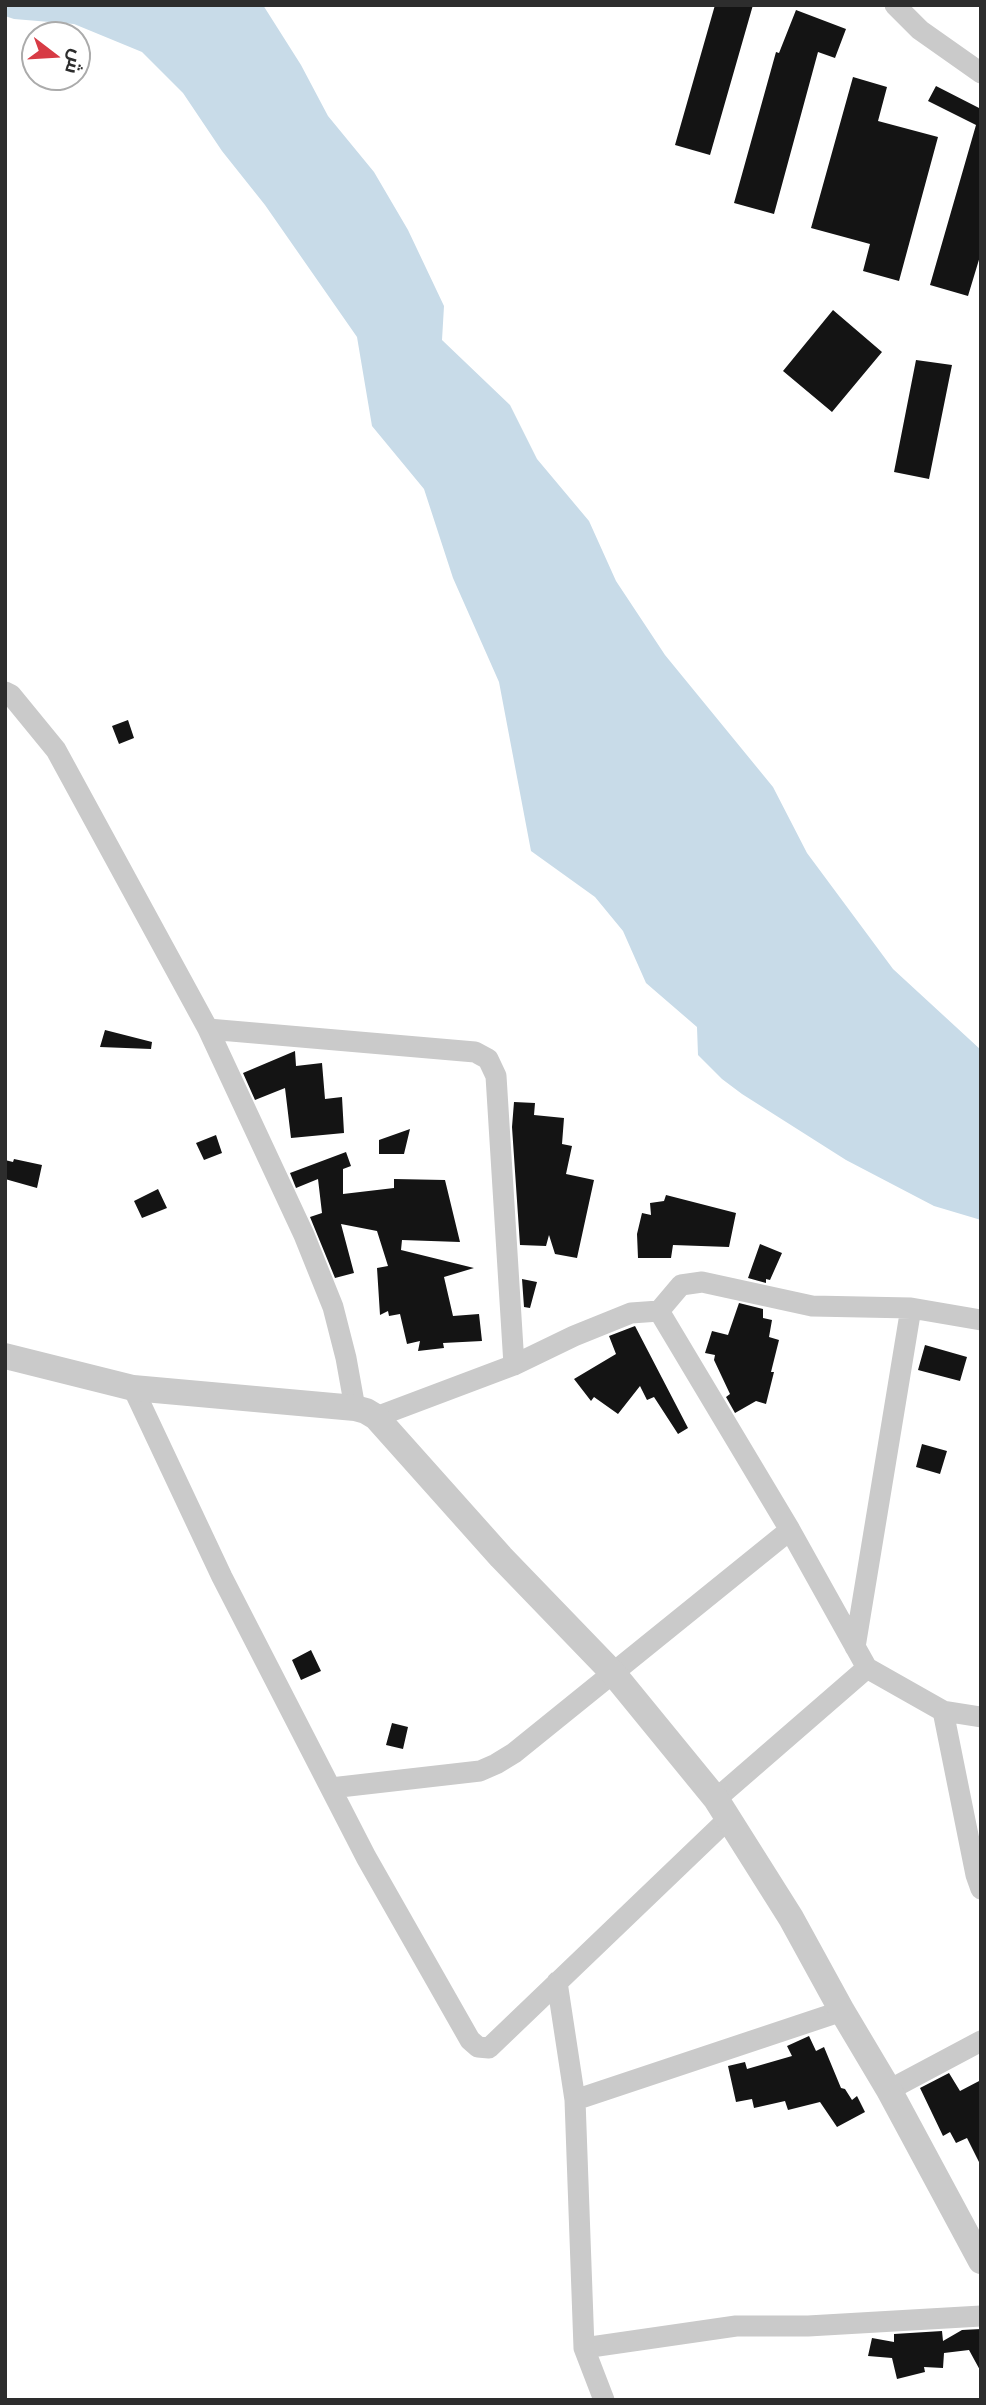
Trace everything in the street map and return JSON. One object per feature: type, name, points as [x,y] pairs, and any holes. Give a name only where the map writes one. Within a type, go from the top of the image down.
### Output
[{"type":"street","points":[[895,5],[920,30],[981,74]]},
{"type":"street","points":[[5,692],[11,695],[56,750],[208,1029],[304,1236],[333,1307],[346,1358],[366,1413],[613,1673],[722,1809],[791,1919],[889,2090],[981,2261]]},
{"type":"street","points":[[208,1029],[475,1052],[488,1059],[496,1076],[514,1365]]},
{"type":"street","points":[[5,1356],[133,1388],[366,1413],[514,1365],[573,1336],[631,1313],[659,1311],[681,1285],[702,1282],[813,1306],[911,1308],[981,1320]]},
{"type":"street","points":[[855,1647],[911,1308]]},
{"type":"street","points":[[659,1311],[790,1530],[867,1668],[943,1711],[981,1717]]},
{"type":"street","points":[[133,1388],[222,1577],[366,1857],[470,2040],[478,2047],[489,2048],[557,1982],[722,1809],[867,1668]]},
{"type":"street","points":[[331,1788],[480,1771],[496,1764],[514,1753],[790,1530]]},
{"type":"street","points":[[943,1711],[975,1875],[981,1889]]},
{"type":"street","points":[[557,1982],[575,2100],[584,2348],[604,2400]]},
{"type":"street","points":[[575,2100],[842,2011]]},
{"type":"street","points":[[889,2090],[981,2041]]},
{"type":"street","points":[[584,2348],[736,2326],[808,2326],[981,2316]]},
{"type":"water","points":[[5,5],[263,5],[301,65],[328,116],[374,172],[408,230],[444,306],[442,340],[510,405],[537,459],[589,521],[616,581],[665,655],[773,787],[807,853],[893,969],[981,1050],[981,1220],[934,1206],[846,1160],[722,1079],[698,1055],[697,1027],[646,983],[623,931],[595,897],[531,851],[499,682],[453,578],[424,489],[372,426],[357,337],[183,93],[142,52],[91,31],[91,21],[38,21],[5,16]]},
{"type":"building","points":[[715,5],[753,5],[710,155],[675,145]]},
{"type":"building","points":[[796,10],[846,29],[835,58],[818,52],[774,214],[734,203],[776,52],[779,53]]},
{"type":"building","points":[[853,77],[887,87],[878,121],[938,137],[899,281],[863,271],[870,244],[811,228]]},
{"type":"building","points":[[936,86],[981,109],[981,253],[968,296],[930,285],[976,125],[928,101]]},
{"type":"building","points":[[833,310],[882,352],[832,412],[783,371]]},
{"type":"building","points":[[916,360],[952,365],[929,479],[894,472]]},
{"type":"building","points":[[128,720],[134,738],[119,744],[112,726]]},
{"type":"building","points":[[105,1030],[152,1042],[151,1049],[100,1047]]},
{"type":"building","points":[[295,1051],[296,1066],[322,1063],[325,1099],[342,1097],[344,1133],[291,1138],[285,1088],[255,1100],[243,1073]]},
{"type":"building","points":[[514,1102],[535,1103],[534,1115],[564,1118],[562,1144],[572,1146],[566,1174],[594,1180],[577,1258],[555,1254],[549,1235],[546,1246],[520,1245],[512,1127]]},
{"type":"building","points":[[410,1129],[404,1154],[379,1154],[379,1140]]},
{"type":"building","points":[[216,1135],[222,1153],[204,1160],[196,1143]]},
{"type":"building","points":[[346,1152],[351,1166],[343,1169],[343,1194],[394,1188],[394,1179],[445,1180],[460,1242],[402,1240],[401,1250],[474,1268],[444,1277],[453,1316],[479,1314],[482,1341],[443,1343],[444,1348],[418,1351],[420,1341],[407,1344],[400,1314],[389,1316],[388,1311],[380,1315],[377,1268],[388,1266],[377,1231],[341,1224],[354,1273],[335,1278],[310,1217],[322,1213],[318,1179],[296,1188],[290,1173]]},
{"type":"building","points":[[14,1159],[42,1165],[37,1188],[5,1179],[5,1160],[13,1162]]},
{"type":"building","points":[[158,1189],[167,1208],[142,1218],[134,1201]]},
{"type":"building","points":[[666,1195],[736,1213],[729,1247],[673,1245],[671,1258],[638,1258],[637,1234],[642,1213],[651,1215],[650,1203],[664,1201]]},
{"type":"building","points":[[760,1244],[782,1253],[770,1280],[766,1279],[766,1283],[748,1278]]},
{"type":"building","points":[[522,1279],[537,1282],[530,1308],[524,1307]]},
{"type":"building","points":[[739,1303],[763,1309],[763,1318],[772,1320],[769,1337],[779,1340],[766,1404],[756,1401],[735,1413],[726,1397],[730,1394],[714,1360],[715,1355],[705,1353],[712,1331],[728,1335]]},
{"type":"building","points":[[635,1326],[688,1428],[678,1434],[654,1397],[647,1400],[640,1386],[618,1414],[594,1397],[591,1401],[574,1379],[616,1354],[609,1336]]},
{"type":"building","points":[[925,1345],[967,1357],[960,1381],[918,1370]]},
{"type":"building","points":[[922,1444],[947,1451],[940,1474],[916,1467]]},
{"type":"building","points":[[311,1650],[321,1671],[301,1680],[292,1660]]},
{"type":"building","points":[[392,1723],[408,1727],[403,1749],[386,1745]]},
{"type":"building","points":[[809,2036],[816,2051],[824,2047],[841,2088],[845,2089],[852,2100],[857,2096],[865,2112],[837,2127],[820,2102],[788,2110],[785,2101],[754,2108],[752,2099],[736,2102],[728,2066],[745,2062],[747,2069],[792,2056],[787,2046]]},
{"type":"building","points":[[949,2073],[960,2091],[981,2080],[981,2166],[967,2138],[956,2143],[950,2132],[943,2136],[920,2088]]},
{"type":"building","points":[[981,2329],[981,2372],[969,2350],[944,2353],[943,2368],[924,2367],[925,2372],[897,2379],[892,2358],[868,2356],[872,2338],[894,2342],[894,2334],[942,2331],[943,2341],[962,2330]]}]
